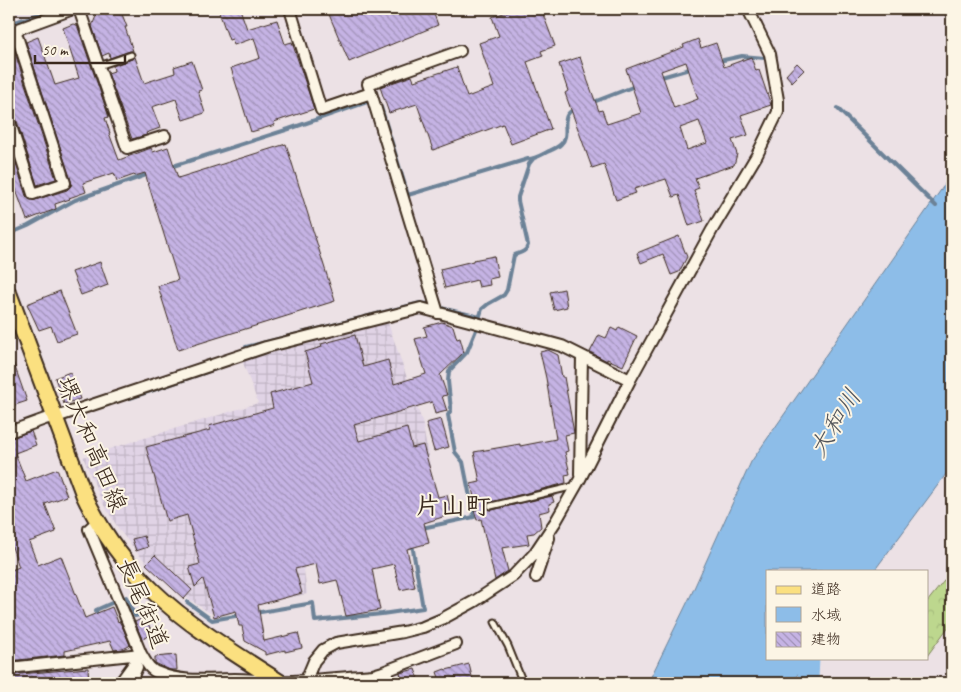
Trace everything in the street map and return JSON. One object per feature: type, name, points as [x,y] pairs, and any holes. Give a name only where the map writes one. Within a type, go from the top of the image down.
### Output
[{"type":"main road","name":"堺大和高田線","points":[[9,294],[84,495],[118,552],[154,592],[178,612],[208,635],[280,682]]},
{"type":"street","points":[[9,120],[33,194],[65,183],[12,31],[73,9]]},
{"type":"street","points":[[78,9],[127,148],[165,136]]},
{"type":"street","points":[[290,9],[321,110],[371,93]]},
{"type":"street","points":[[306,680],[314,661],[323,650],[336,644],[403,632],[442,619],[475,601],[513,576],[534,554],[578,482],[630,380],[712,230],[757,155],[778,112],[778,100],[770,54],[748,9]]},
{"type":"street","points":[[438,313],[368,84],[460,52]]},
{"type":"street","points":[[9,432],[266,347],[420,308],[562,346],[630,380]]},
{"type":"street","points":[[578,482],[582,356]]},
{"type":"street","points":[[536,577],[556,520]]},
{"type":"street","name":"長尾街道","points":[[98,521],[89,529],[141,654],[148,667],[157,673],[171,677],[207,681],[255,679],[280,682],[373,675],[456,644]]},
{"type":"street","points":[[9,668],[141,654]]},
{"type":"street","points":[[120,683],[141,654]]},
{"type":"street","points":[[130,683],[141,654]]},
{"type":"street","points":[[383,672],[391,683]]},
{"type":"lane","points":[[99,66],[131,55]]},
{"type":"lane","points":[[491,506],[578,482]]},
{"type":"lane","points":[[495,622],[508,646],[523,683]]},
{"type":"shaded area","points":[[388,323],[422,421],[439,515],[302,555],[307,594],[210,613],[172,588],[141,557],[120,531],[102,502],[83,457],[258,403],[242,360]]},
{"type":"green space","points":[[952,571],[952,622],[928,655],[928,601]]},
{"type":"water","name":"大和川","points":[[952,174],[952,466],[875,570],[766,570],[766,660],[808,660],[791,683],[648,683],[691,595],[751,462]]},
{"type":"building","points":[[120,9],[133,51],[110,58],[109,53],[102,56],[92,26],[96,16]]},
{"type":"building","points":[[218,9],[240,9],[247,29],[277,20],[285,44],[292,42],[314,109],[274,122],[275,125],[251,132],[231,68],[260,58],[254,38],[234,45],[232,39],[229,40]]},
{"type":"building","points":[[336,9],[432,9],[438,25],[349,62],[328,12]]},
{"type":"building","points":[[515,9],[541,9],[555,46],[541,51],[543,56],[527,62],[551,129],[511,144],[503,124],[433,150],[417,104],[389,113],[380,87],[412,76],[414,81],[457,67],[467,97],[494,87],[479,43],[499,36],[492,17]]},
{"type":"building","points":[[73,24],[77,25],[109,117],[105,118],[119,160],[151,148],[153,152],[168,147],[178,178],[286,144],[335,301],[178,350],[158,286],[178,280],[145,173],[117,181],[114,173],[83,183],[86,192],[55,204],[56,209],[27,220],[13,182],[9,183],[9,142],[26,196],[29,199],[35,200],[67,190],[72,184],[26,42],[38,37],[55,85],[79,78],[63,28]]},
{"type":"building","points":[[698,39],[701,48],[716,43],[724,67],[751,57],[756,71],[759,70],[771,105],[741,115],[748,135],[732,140],[737,154],[734,165],[695,178],[699,188],[694,190],[704,221],[689,226],[679,195],[673,197],[666,179],[634,189],[636,193],[616,200],[604,164],[592,168],[565,93],[568,91],[559,64],[580,57],[599,111],[602,110],[607,124],[641,113],[626,69],[684,47],[683,45]],"holes":[[[686,62],[698,99],[674,108],[661,71]],[[699,121],[707,143],[687,150],[680,128]]]},
{"type":"building","points":[[13,47],[56,179],[37,185],[16,118],[9,113],[9,90],[13,88],[9,77],[9,49]]},
{"type":"building","points":[[135,57],[144,83],[175,73],[174,67],[192,61],[202,90],[198,91],[205,113],[183,120],[176,99],[152,107],[160,128],[146,133],[147,135],[132,139],[108,73],[114,71],[113,66]]},
{"type":"building","points":[[797,63],[804,70],[792,82],[786,75]]},
{"type":"building","points":[[679,236],[687,257],[679,272],[671,275],[663,254],[641,263],[637,253]]},
{"type":"building","points":[[494,256],[498,277],[489,279],[490,285],[479,287],[477,280],[445,288],[440,269]]},
{"type":"building","points":[[100,262],[108,285],[81,295],[72,272]]},
{"type":"building","points":[[564,289],[567,307],[554,310],[550,292]]},
{"type":"building","points":[[60,291],[77,334],[57,341],[51,326],[39,330],[27,304]]},
{"type":"building","points":[[442,322],[453,326],[457,339],[460,338],[464,352],[440,375],[447,395],[442,396],[447,411],[435,414],[432,402],[354,425],[359,441],[407,428],[412,448],[423,445],[438,497],[447,495],[452,514],[424,523],[429,543],[407,549],[415,587],[400,590],[394,564],[372,569],[380,610],[346,616],[337,580],[320,584],[316,564],[295,569],[302,593],[258,605],[264,641],[298,633],[302,648],[265,655],[265,652],[245,641],[236,611],[214,617],[203,579],[195,587],[189,567],[200,564],[187,515],[167,521],[146,447],[210,430],[209,426],[273,408],[270,394],[313,382],[305,352],[322,347],[321,344],[355,335],[363,367],[388,360],[394,384],[426,374],[415,339],[427,336],[424,327]]},
{"type":"building","points":[[619,327],[637,336],[623,366],[607,359],[607,361],[590,352],[599,335],[606,338],[611,328],[617,331]]},
{"type":"building","points":[[548,350],[558,355],[574,433],[565,435],[568,451],[565,452],[570,474],[565,475],[566,483],[488,503],[488,509],[492,510],[552,496],[554,502],[549,504],[550,510],[539,513],[541,527],[534,533],[527,534],[529,544],[502,548],[508,571],[495,580],[481,519],[477,520],[474,510],[477,510],[471,484],[480,482],[474,452],[556,439],[540,352]]},
{"type":"building","points":[[9,353],[27,401],[9,407]]},
{"type":"building","points":[[70,372],[80,399],[64,404],[55,378]]},
{"type":"building","points":[[441,419],[449,447],[434,451],[426,423]]},
{"type":"building","points":[[31,431],[36,445],[15,453],[26,481],[57,469],[67,496],[45,504],[56,532],[29,542],[38,565],[61,556],[85,618],[112,607],[130,645],[123,649],[114,650],[110,641],[65,651],[65,655],[9,661],[9,571],[19,567],[12,547],[9,549],[9,439]]},
{"type":"building","points":[[144,536],[148,547],[136,551],[132,539]]},
{"type":"building","points":[[155,555],[192,590],[184,599],[146,564]]},
{"type":"building","points":[[145,617],[153,634],[142,639],[135,622]]},
{"type":"building","points":[[176,655],[177,670],[170,670],[155,663],[155,657]]},
{"type":"building","points":[[469,664],[473,681],[458,683],[456,677],[441,683],[437,672]]},
{"type":"building","points":[[88,668],[89,681],[9,683],[9,675]]},
{"type":"building","points":[[415,669],[418,677],[409,683],[403,683],[400,673]]},
{"type":"waterway","points":[[9,24],[55,9]]},
{"type":"waterway","points":[[719,61],[742,56],[765,58]]},
{"type":"waterway","points":[[658,78],[693,68]]},
{"type":"waterway","points":[[591,103],[635,86]]},
{"type":"waterway","points":[[170,167],[367,102]]},
{"type":"waterway","points":[[381,107],[408,195],[536,158],[554,149],[564,140],[567,116],[575,109]]},
{"type":"waterway","points":[[837,108],[936,206]]},
{"type":"waterway","points":[[479,319],[482,309],[504,295],[507,290],[514,255],[524,251],[528,245],[518,197],[529,164],[533,159]]},
{"type":"waterway","points":[[9,234],[28,226],[75,200],[149,174]]},
{"type":"waterway","points":[[246,347],[420,303],[428,304]]},
{"type":"waterway","points":[[441,308],[480,317]]},
{"type":"waterway","points":[[422,528],[474,517],[463,462],[455,452],[448,415],[451,410],[448,381],[449,371],[467,352],[476,330]]},
{"type":"waterway","points":[[130,398],[218,368]]},
{"type":"waterway","points":[[255,613],[313,603],[315,621],[423,608],[412,544]]},
{"type":"waterway","points":[[126,597],[135,616],[155,611]]},
{"type":"waterway","points":[[97,618],[96,610],[114,602]]},
{"type":"waterway","points":[[187,602],[212,620],[241,615]]},
{"type":"waterway","points":[[806,683],[809,660]]},
{"type":"district","name":"片山町","points":[[453,506]]}]
